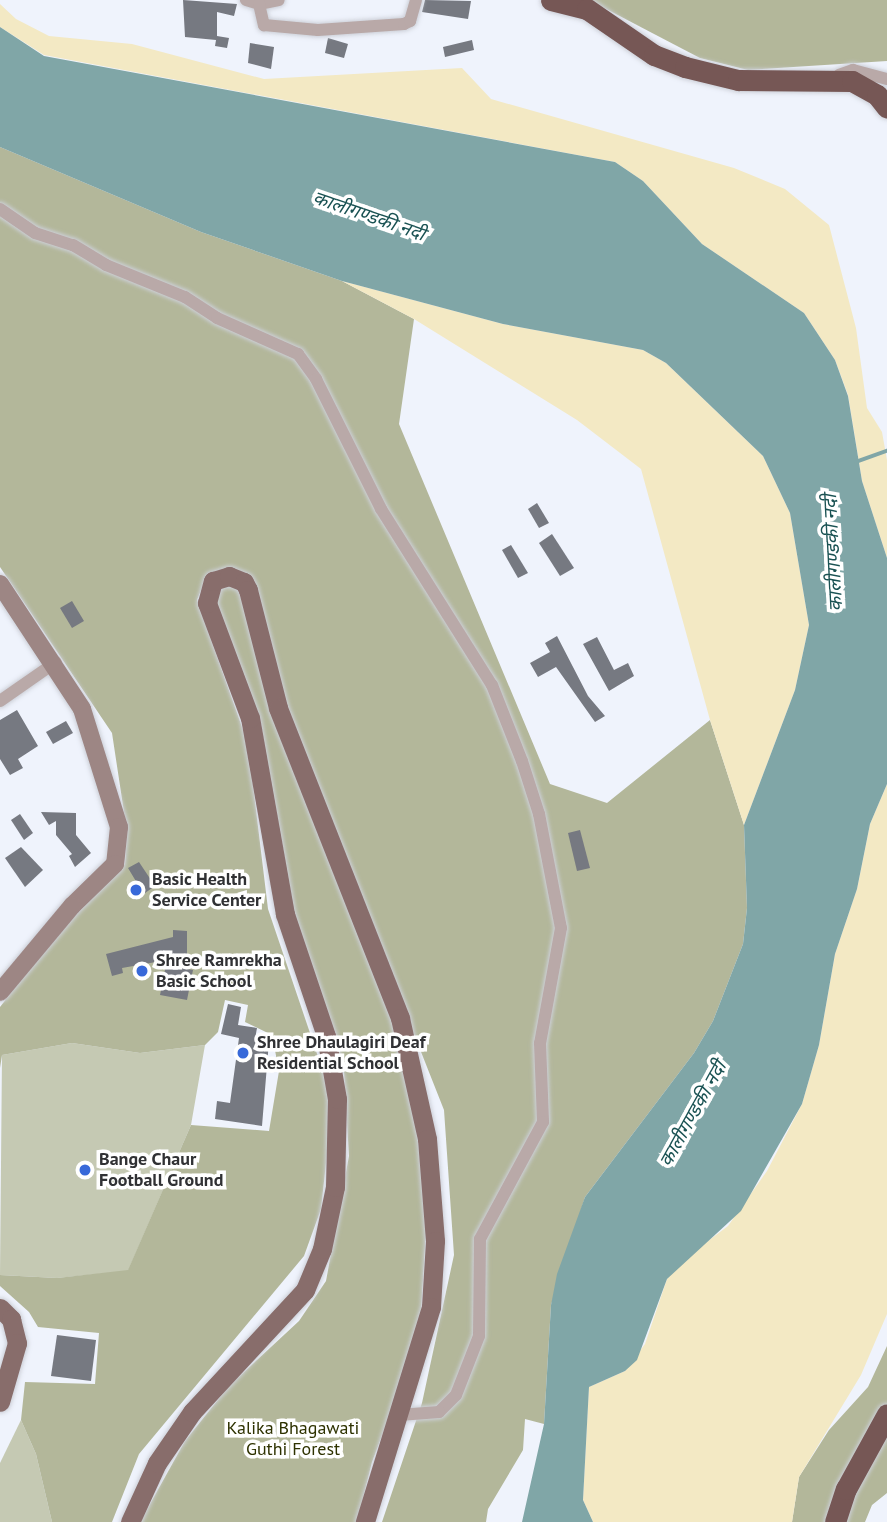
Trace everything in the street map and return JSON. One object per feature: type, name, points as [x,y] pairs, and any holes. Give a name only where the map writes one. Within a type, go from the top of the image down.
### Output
[{"type":"highway","points":[[551,0],[587,9],[654,55],[685,67],[738,80],[852,81],[877,95],[887,108]]},
{"type":"highway","points":[[835,1522],[846,1489],[887,1413]]},
{"type":"main road","points":[[130,1522],[157,1463],[192,1412],[305,1290],[322,1249],[335,1187],[334,1071],[285,914],[250,718],[209,613],[207,593],[220,577],[238,578],[248,590],[278,708],[400,1018],[421,1097],[432,1190],[434,1269],[422,1346],[365,1522]]},
{"type":"main road","points":[[0,584],[56,662],[97,746],[118,827],[115,864],[72,906],[0,992]]},
{"type":"main road","points":[[0,1308],[11,1319],[17,1343],[0,1402]]},
{"type":"street","points":[[279,0],[252,2],[264,25],[318,30],[404,24],[410,21],[416,0]]},
{"type":"street","points":[[830,81],[853,71],[887,79]]},
{"type":"street","points":[[0,209],[26,228],[73,245],[298,354],[316,379],[381,509],[492,685],[522,761],[539,814],[561,928],[540,1043],[543,1122],[480,1239],[479,1336],[456,1395],[439,1412],[399,1415]]},
{"type":"street","points":[[0,701],[56,662]]},
{"type":"shaded area","name":"Bange Chaur Football Ground","points":[[72,1043],[140,1053],[205,1045],[191,1125],[128,1271],[57,1278],[0,1275],[2,1055]]},
{"type":"shaded area","points":[[21,1420],[36,1454],[52,1522],[0,1522],[0,1463]]},
{"type":"green space","points":[[589,0],[887,0],[887,61],[748,70],[700,58]]},
{"type":"green space","points":[[0,147],[201,232],[342,281],[414,319],[399,424],[550,784],[607,803],[710,720],[744,825],[747,908],[743,944],[713,1021],[694,1053],[585,1197],[551,1305],[544,1424],[525,1419],[523,1450],[488,1509],[486,1522],[382,1522],[422,1403],[454,1255],[444,1110],[281,698],[273,648],[252,581],[232,567],[208,573],[197,600],[248,744],[268,909],[329,1089],[330,1126],[321,1209],[304,1256],[139,1454],[112,1522],[52,1522],[36,1454],[21,1420],[25,1382],[95,1384],[99,1333],[38,1327],[29,1312],[0,1286],[0,1275],[57,1278],[128,1270],[191,1125],[269,1131],[279,1071],[272,1035],[245,1022],[248,1005],[225,1000],[218,1032],[205,1045],[140,1053],[72,1043],[2,1055],[0,1068],[0,1007],[53,939],[125,864],[127,832],[112,733],[0,567]]},
{"type":"green space","name":"Kalika Bhagawati Guthi Forest","points":[[235,582],[403,1046],[410,1077],[427,1215],[421,1313],[407,1370],[372,1462],[357,1522],[140,1522],[185,1441],[229,1386],[299,1321],[326,1281],[349,1156],[344,1072],[299,937],[223,641],[214,589]]},
{"type":"green space","points":[[887,1346],[887,1493],[872,1505],[865,1522],[792,1522],[799,1477],[829,1430],[868,1387]]},
{"type":"sand","points":[[0,4],[16,19],[49,36],[132,44],[264,79],[462,68],[491,99],[734,168],[785,189],[829,225],[856,328],[867,408],[882,432],[887,460],[887,558],[862,481],[848,395],[835,360],[804,313],[702,244],[643,181],[615,162],[44,55],[0,27]]},
{"type":"sand","points":[[342,281],[503,324],[643,350],[666,363],[763,456],[790,513],[809,625],[795,690],[744,825],[710,720],[641,469],[577,420],[414,319]]},
{"type":"sand","points":[[887,784],[887,1314],[861,1375],[799,1477],[792,1522],[593,1522],[583,1500],[589,1387],[625,1371],[645,1344],[667,1279],[684,1259],[728,1226],[767,1171],[802,1104],[819,1045],[835,954],[857,889],[870,824]]},
{"type":"water","name":"कालीगण्डकी नदी","points":[[0,27],[44,56],[615,162],[643,181],[702,244],[804,313],[835,360],[848,396],[862,481],[887,558],[887,784],[870,824],[857,889],[835,954],[819,1045],[802,1104],[741,1211],[667,1279],[637,1360],[625,1371],[589,1387],[583,1500],[593,1522],[522,1522],[544,1424],[551,1305],[557,1274],[585,1197],[694,1053],[713,1021],[743,944],[747,908],[744,825],[795,690],[809,625],[790,513],[763,456],[666,363],[643,350],[503,324],[342,281],[201,232],[0,147]]},
{"type":"building","points":[[183,0],[237,4],[234,16],[217,12],[217,36],[229,38],[227,48],[215,46],[216,40],[185,37]]},
{"type":"building","points":[[425,0],[471,1],[468,19],[422,12]]},
{"type":"building","points":[[328,38],[348,44],[344,58],[325,53]]},
{"type":"building","points":[[472,40],[474,50],[445,57],[443,47]]},
{"type":"building","points":[[250,43],[274,47],[271,69],[248,63]]},
{"type":"building","points":[[537,503],[549,523],[539,528],[528,509]]},
{"type":"building","points":[[552,534],[574,568],[560,576],[539,543]]},
{"type":"building","points":[[511,545],[528,573],[518,578],[502,550]]},
{"type":"building","points":[[72,601],[84,621],[72,628],[60,608]]},
{"type":"building","points":[[557,636],[588,696],[605,716],[595,722],[556,667],[538,677],[530,663],[550,652],[545,643]]},
{"type":"building","points":[[597,637],[614,670],[628,663],[634,676],[609,691],[583,644]]},
{"type":"building","points":[[17,710],[38,746],[18,759],[23,768],[10,775],[0,759],[0,720]]},
{"type":"building","points":[[66,721],[73,733],[53,744],[46,732]]},
{"type":"building","points":[[41,812],[76,813],[76,835],[91,853],[75,867],[69,856],[72,854],[56,835],[56,821],[49,825]]},
{"type":"building","points":[[20,814],[33,833],[24,840],[11,820]]},
{"type":"building","points":[[580,830],[590,868],[577,871],[568,833]]},
{"type":"building","points":[[21,847],[43,870],[25,887],[5,858]]},
{"type":"building","points":[[139,862],[155,886],[135,900],[128,889],[137,883],[128,868]]},
{"type":"building","points":[[173,930],[187,931],[187,969],[193,970],[187,1000],[160,995],[167,960],[122,968],[123,973],[112,976],[106,954],[173,937]]},
{"type":"building","points":[[228,1004],[241,1007],[238,1025],[257,1028],[255,1039],[269,1041],[262,1126],[215,1119],[217,1101],[230,1103],[239,1038],[221,1034]]},
{"type":"building","points":[[57,1335],[96,1340],[91,1381],[51,1376]]},
{"type":"waterway","points":[[856,462],[887,451]]},
{"type":"place","name":"Basic Health Service Center","points":[[136,890]]},
{"type":"place","name":"Shree Ramrekha Basic School","points":[[142,971]]},
{"type":"place","name":"Shree Dhaulagiri Deaf Residential School","points":[[243,1053]]},
{"type":"place","name":"Bange Chaur Football Ground","points":[[85,1170]]}]
